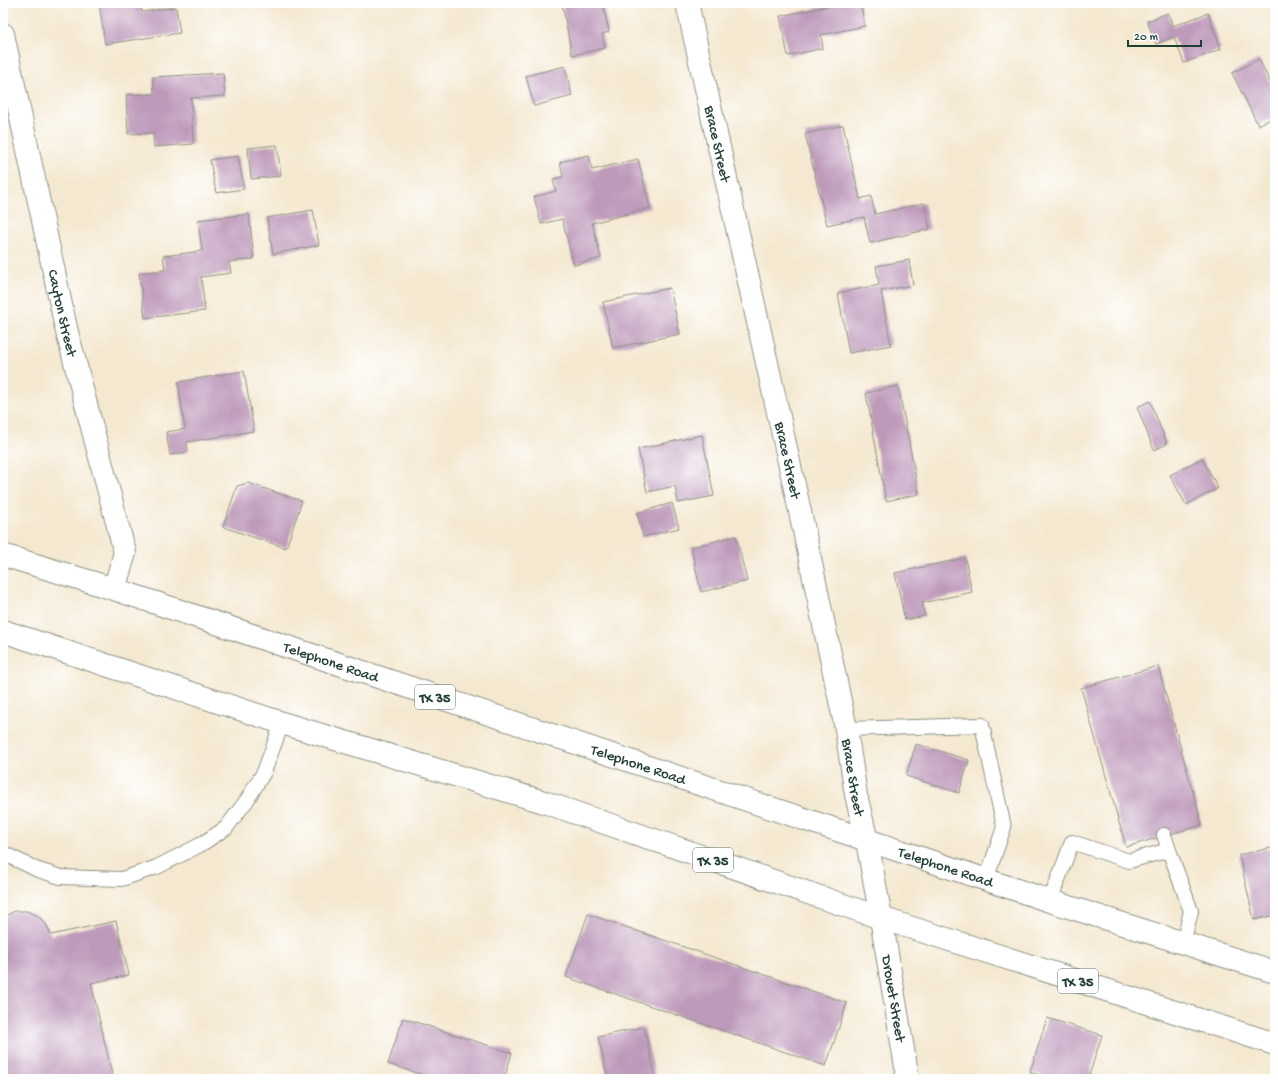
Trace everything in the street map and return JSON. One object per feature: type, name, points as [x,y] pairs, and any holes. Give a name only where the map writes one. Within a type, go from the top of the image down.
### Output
[{"type":"main road","name":"Brace Street","points":[[687,3],[799,507],[846,729],[856,795],[867,841],[881,918]]},
{"type":"main road","name":"Cayton Street","points":[[3,34],[66,328],[125,553],[114,590]]},
{"type":"main road","name":"Telephone Road","points":[[3,555],[114,590],[1050,901],[1275,972]]},
{"type":"main road","name":"TX 35","points":[[3,631],[282,723],[557,806],[881,918],[1275,1044]]},
{"type":"main road","name":"Drouet Street","points":[[881,918],[908,1079]]},
{"type":"lane","points":[[3,853],[38,870],[61,877],[122,879],[157,867],[200,845],[226,828],[247,800],[264,772],[282,723]]},
{"type":"lane","points":[[846,729],[982,725],[1004,827],[986,880]]},
{"type":"lane","points":[[1164,835],[1191,911],[1183,943]]},
{"type":"lane","points":[[1050,901],[1072,842],[1129,861],[1169,850]]},
{"type":"building","points":[[99,3],[140,3],[142,12],[176,7],[180,33],[105,44]]},
{"type":"building","points":[[562,3],[603,4],[609,32],[602,34],[605,48],[572,55]]},
{"type":"building","points":[[842,3],[860,3],[865,26],[821,35],[823,48],[788,56],[780,16]]},
{"type":"building","points":[[1168,13],[1173,26],[1208,13],[1221,49],[1184,63],[1174,37],[1156,44],[1147,21]]},
{"type":"building","points":[[1259,59],[1275,92],[1275,117],[1258,125],[1232,73]]},
{"type":"building","points":[[565,66],[572,96],[534,106],[526,76]]},
{"type":"building","points":[[223,73],[225,96],[191,98],[193,144],[154,147],[153,133],[128,134],[126,95],[154,94],[153,77]]},
{"type":"building","points":[[843,125],[860,199],[871,196],[875,214],[924,203],[930,229],[870,243],[864,217],[827,225],[805,134]]},
{"type":"building","points":[[277,145],[281,176],[251,179],[248,148]]},
{"type":"building","points":[[589,155],[592,170],[638,159],[650,208],[592,223],[601,258],[574,265],[562,219],[541,224],[534,197],[556,191],[553,179],[563,177],[560,162]]},
{"type":"building","points":[[238,156],[244,189],[216,193],[210,160]]},
{"type":"building","points":[[313,210],[319,245],[273,254],[267,218]]},
{"type":"building","points":[[249,214],[254,259],[229,262],[231,273],[201,277],[205,311],[145,318],[139,273],[165,270],[163,256],[202,251],[198,220]]},
{"type":"building","points":[[909,260],[913,285],[881,291],[891,345],[849,353],[838,293],[879,285],[876,266]]},
{"type":"building","points":[[670,288],[680,334],[613,348],[603,302]]},
{"type":"building","points":[[244,371],[254,431],[187,442],[188,452],[170,455],[166,432],[185,429],[178,382]]},
{"type":"building","points":[[898,386],[919,494],[886,501],[866,393]]},
{"type":"building","points":[[1150,401],[1167,444],[1154,450],[1137,407]]},
{"type":"building","points":[[702,435],[714,496],[678,503],[675,486],[647,492],[638,449]]},
{"type":"building","points":[[1202,458],[1218,488],[1186,505],[1170,475]]},
{"type":"building","points":[[248,483],[302,501],[286,548],[223,527],[237,486]]},
{"type":"building","points":[[672,503],[679,528],[643,537],[637,513]]},
{"type":"building","points":[[736,536],[747,581],[701,592],[691,547]]},
{"type":"building","points":[[965,558],[972,592],[922,603],[925,616],[905,620],[895,573]]},
{"type":"building","points":[[1158,666],[1202,825],[1126,847],[1081,688]]},
{"type":"building","points":[[916,744],[969,760],[959,793],[906,776]]},
{"type":"building","points":[[1275,847],[1275,915],[1254,920],[1239,855]]},
{"type":"building","points":[[15,911],[27,911],[38,916],[46,924],[51,935],[116,921],[129,975],[91,983],[113,1079],[3,1079],[3,917]]},
{"type":"building","points":[[588,914],[847,1003],[826,1066],[566,977]]},
{"type":"building","points":[[403,1018],[512,1053],[504,1079],[436,1079],[388,1064]]},
{"type":"building","points":[[1047,1018],[1102,1035],[1088,1079],[1051,1079],[1030,1072]]},
{"type":"building","points":[[644,1027],[656,1079],[608,1079],[598,1037]]}]
